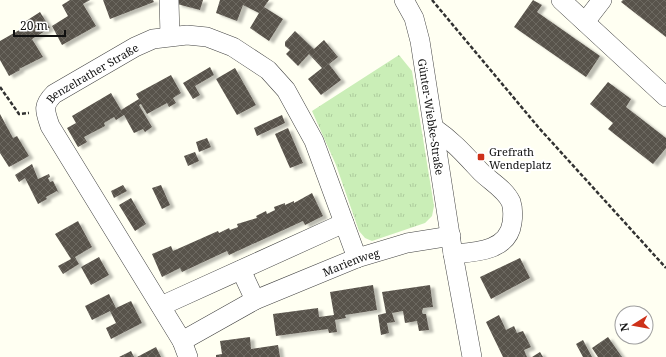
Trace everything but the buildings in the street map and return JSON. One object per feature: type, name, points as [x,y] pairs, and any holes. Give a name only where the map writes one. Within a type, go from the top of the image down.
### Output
[{"type":"street","points":[[169,0],[170,36]]},
{"type":"street","name":"Günter-Wiebke-Straße","points":[[404,0],[414,18],[420,41],[452,245],[472,357]]},
{"type":"street","points":[[561,0],[666,97]]},
{"type":"street","points":[[585,22],[602,0]]},
{"type":"street","name":"Benzelrather Straße","points":[[185,349],[161,306],[50,126],[45,112],[46,102],[54,94],[135,47],[153,39],[170,36],[187,35],[207,37],[233,47],[268,70],[286,90],[314,141],[357,258]]},
{"type":"street","name":"Marienweg","points":[[185,349],[255,300],[357,258],[408,243],[452,245],[478,252],[490,249],[502,242],[511,228],[513,216],[510,202],[500,189],[453,142],[434,128]]},
{"type":"street","points":[[161,306],[344,223]]},
{"type":"street","points":[[241,270],[255,300]]},
{"type":"path","points":[[432,0],[539,128],[666,268]]},
{"type":"path","points":[[0,87],[19,114],[45,112]]},
{"type":"green space","points":[[399,55],[412,71],[434,206],[432,216],[425,223],[372,241],[365,238],[359,231],[336,165],[312,111]]},
{"type":"place","name":"Grefrath Wendeplatz","points":[[481,157]]}]
